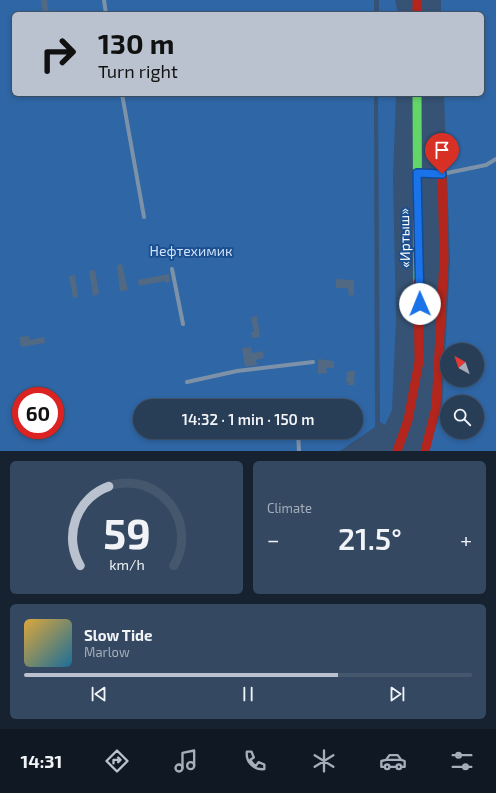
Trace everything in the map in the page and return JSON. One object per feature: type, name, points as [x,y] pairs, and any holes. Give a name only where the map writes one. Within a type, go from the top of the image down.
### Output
[{"type":"main road","points":[[416,0],[417,12]]},
{"type":"main road","name":"«Иртыш»","points":[[397,451],[408,420],[419,361],[417,96]]},
{"type":"main road","points":[[417,173],[442,174],[444,260],[436,407],[425,451]]},
{"type":"lane","points":[[104,0],[106,12]]},
{"type":"lane","points":[[122,96],[144,217]]},
{"type":"lane","points":[[442,174],[486,165],[496,159]]},
{"type":"lane","points":[[172,269],[183,324]]},
{"type":"lane","points":[[187,382],[237,371],[313,362]]},
{"type":"lane","points":[[298,439],[299,451]]},
{"type":"green space","name":"Нефтехимик","points":[[0,0],[374,0],[374,12],[12,12],[12,96],[374,96],[375,427],[363,435],[363,399],[133,399],[133,439],[358,439],[340,451],[0,451]]},
{"type":"green space","points":[[379,0],[395,0],[398,12],[379,12]]},
{"type":"green space","points":[[441,0],[496,0],[496,451],[428,451],[440,415],[440,439],[484,439],[484,395],[443,395],[443,387],[484,387],[484,343],[446,343],[450,260],[444,96],[484,96],[484,12],[441,12]]},
{"type":"green space","points":[[378,96],[396,96],[393,177],[396,319],[392,410],[385,425],[380,422]]},
{"type":"building","points":[[41,0],[47,0],[49,12],[43,12]]},
{"type":"building","points":[[122,264],[128,290],[120,291],[117,265]]},
{"type":"building","points":[[95,270],[99,294],[93,296],[89,271]]},
{"type":"building","points":[[169,274],[170,282],[165,283],[165,281],[139,286],[138,280]]},
{"type":"building","points":[[75,275],[78,297],[73,298],[69,276]]},
{"type":"building","points":[[336,279],[354,280],[354,295],[349,296],[348,288],[336,288]]},
{"type":"building","points":[[257,316],[260,337],[252,338],[251,332],[254,332],[251,317]]},
{"type":"building","points":[[29,336],[29,340],[44,337],[45,343],[21,347],[19,337]]},
{"type":"building","points":[[251,347],[252,353],[263,351],[264,358],[256,360],[257,365],[245,367],[242,348]]},
{"type":"building","points":[[318,359],[334,361],[334,368],[326,368],[327,373],[318,374]]},
{"type":"building","points":[[355,371],[354,385],[348,385],[348,382],[346,382],[347,372]]},
{"type":"traffic: fast","points":[[417,96],[418,282]]},
{"type":"traffic: jam","points":[[417,0],[417,12]]},
{"type":"traffic: jam","points":[[417,173],[442,174],[444,260],[436,407],[425,451]]},
{"type":"traffic: jam","points":[[397,451],[408,420],[419,361],[418,282]]},
{"type":"route","points":[[420,304],[417,173],[442,174]]}]
